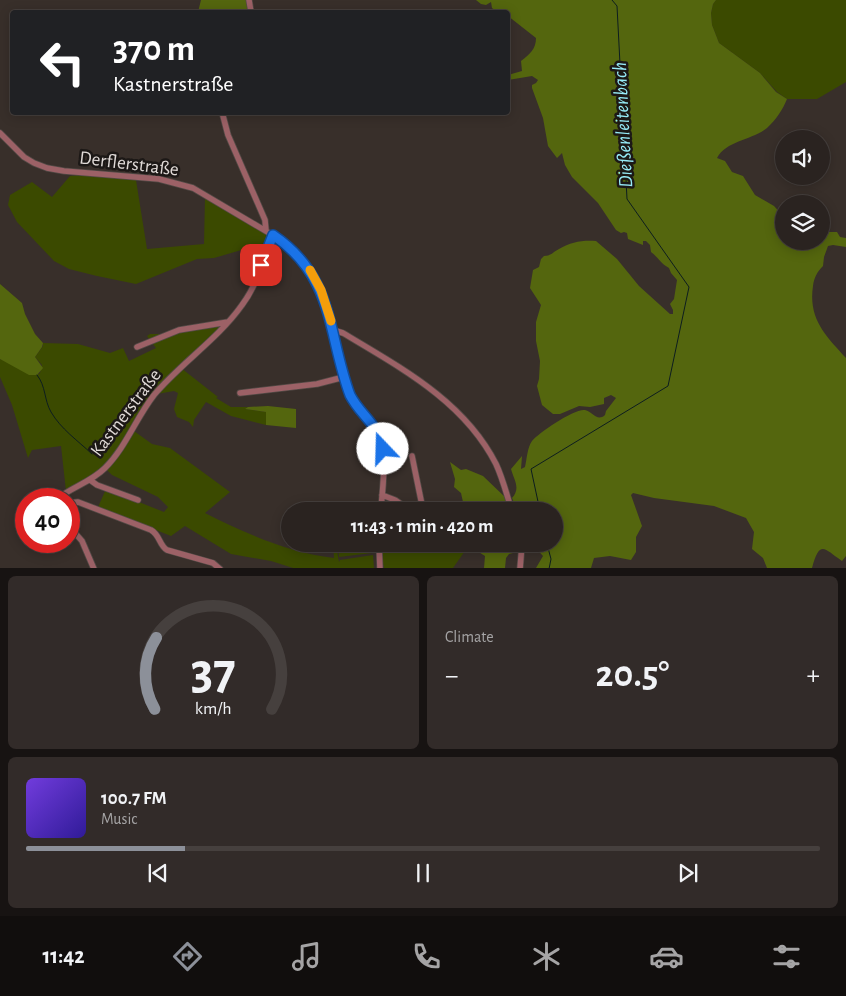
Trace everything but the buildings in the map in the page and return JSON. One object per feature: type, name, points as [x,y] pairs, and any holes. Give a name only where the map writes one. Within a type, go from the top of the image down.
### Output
[{"type":"street","points":[[223,115],[226,131],[266,220],[266,230]]},
{"type":"street","name":"Derflerstraße","points":[[0,133],[24,157],[47,168],[159,179],[177,182],[200,191],[266,230],[296,253],[314,277],[324,299],[352,400],[375,427],[381,439],[384,456],[382,502]]},
{"type":"street","name":"Kastnerstraße","points":[[76,488],[90,480],[113,458],[154,396],[178,369],[228,322],[243,304],[253,287],[273,235]]},
{"type":"street","name":"Kastnerstraße","points":[[137,347],[179,330],[228,322]]},
{"type":"street","points":[[333,330],[343,333],[434,391],[478,435],[499,472],[509,502]]},
{"type":"street","points":[[240,393],[317,384],[344,376]]},
{"type":"street","points":[[412,456],[421,502]]},
{"type":"street","name":"Kastnerstraße","points":[[90,480],[97,485],[138,500]]},
{"type":"street","points":[[382,495],[398,502]]},
{"type":"street","points":[[80,503],[151,530],[157,534],[162,546],[166,550],[213,563],[220,568]]},
{"type":"street","points":[[80,539],[94,568]]},
{"type":"street","points":[[379,552],[380,568]]},
{"type":"street","points":[[520,568],[521,552]]},
{"type":"green space","points":[[201,0],[247,0],[249,10],[198,10]]},
{"type":"green space","points":[[476,0],[716,0],[711,13],[712,25],[719,43],[760,73],[776,92],[787,99],[779,114],[767,128],[727,147],[717,158],[725,161],[732,172],[743,176],[755,195],[775,207],[775,250],[827,250],[823,266],[814,280],[812,298],[813,308],[820,326],[846,358],[846,556],[842,561],[823,549],[818,553],[812,568],[767,568],[763,558],[752,549],[754,532],[746,518],[714,506],[654,498],[633,493],[631,495],[642,526],[636,537],[636,552],[631,560],[610,556],[594,558],[591,568],[536,568],[543,556],[539,552],[563,552],[563,502],[514,502],[512,498],[516,487],[511,469],[522,456],[521,469],[525,467],[530,444],[549,427],[580,410],[588,411],[597,417],[602,417],[616,398],[611,395],[604,398],[604,404],[590,407],[579,406],[560,414],[553,414],[542,405],[537,386],[540,361],[536,341],[536,322],[541,305],[530,288],[533,270],[539,267],[544,256],[550,255],[563,247],[577,242],[596,241],[617,259],[639,286],[670,314],[673,314],[670,304],[674,299],[677,280],[669,268],[651,252],[650,245],[646,241],[643,241],[643,245],[628,239],[627,233],[621,233],[616,230],[598,203],[572,177],[565,165],[562,153],[557,158],[548,146],[543,118],[532,88],[532,85],[538,80],[532,76],[510,80],[510,74],[522,71],[521,61],[532,51],[536,38],[510,18],[510,10],[495,10],[492,8],[491,2],[486,5]]},
{"type":"green space","points":[[716,0],[846,0],[846,82],[817,99],[787,99],[777,92],[760,73],[719,43],[712,25],[711,13]]},
{"type":"green space","points":[[81,175],[136,180],[147,249],[204,244],[205,197],[276,240],[214,258],[197,259],[136,284],[69,269],[54,261],[17,222],[8,205],[10,195],[32,182],[52,197],[70,176]]},
{"type":"green space","points":[[830,232],[837,232],[840,237],[846,238],[846,247],[830,246]]},
{"type":"green space","points":[[0,284],[22,303],[35,334],[43,343],[35,357],[43,368],[37,375],[29,375],[0,359]]},
{"type":"green space","points":[[221,320],[227,321],[170,374],[110,460],[95,474],[71,488],[66,488],[61,446],[32,450],[28,458],[12,405],[0,377],[0,359],[37,375],[40,373],[42,365],[35,357],[43,343],[78,344],[110,353],[123,348],[129,361],[156,348],[147,336],[150,334],[165,334]]},
{"type":"green space","points":[[181,368],[218,397],[216,398],[231,407],[248,407],[245,409],[266,412],[266,425],[231,416],[206,402],[194,420],[193,427],[189,422],[177,417],[174,409],[178,393],[174,391],[157,394]]},
{"type":"green space","points":[[268,406],[296,409],[296,428],[266,425],[266,412],[245,409],[248,407]]},
{"type":"green space","points":[[134,431],[152,444],[170,448],[230,492],[205,513],[252,535],[281,546],[281,552],[300,552],[334,558],[334,552],[337,552],[339,562],[340,560],[373,555],[374,568],[293,568],[271,561],[231,554],[185,526],[171,536],[98,507],[106,489],[164,512],[168,507],[158,497],[112,475],[107,470]]},
{"type":"green space","points":[[450,462],[461,470],[466,469],[483,476],[506,498],[507,502],[463,502],[461,493],[454,487],[455,479]]},
{"type":"green space","points":[[339,552],[372,552],[372,553],[339,557]]},
{"type":"green space","points":[[464,552],[453,568],[384,568],[381,553]]},
{"type":"green space","points":[[479,552],[517,552],[509,554],[506,558],[505,568],[484,568],[485,556]]},
{"type":"waterway","name":"Dießenleitenbach","points":[[538,502],[531,469],[668,386],[689,287],[627,199],[617,6],[612,0]]},
{"type":"waterway","points":[[37,375],[55,418],[64,429],[92,454]]},
{"type":"waterway","name":"Dießenleitenbach","points":[[549,552],[551,559],[549,568]]},
{"type":"slow traffic","points":[[310,270],[321,290],[331,321]]},
{"type":"route","points":[[261,265],[273,235],[289,246],[309,268],[324,299],[352,400],[377,430],[383,449]]}]
